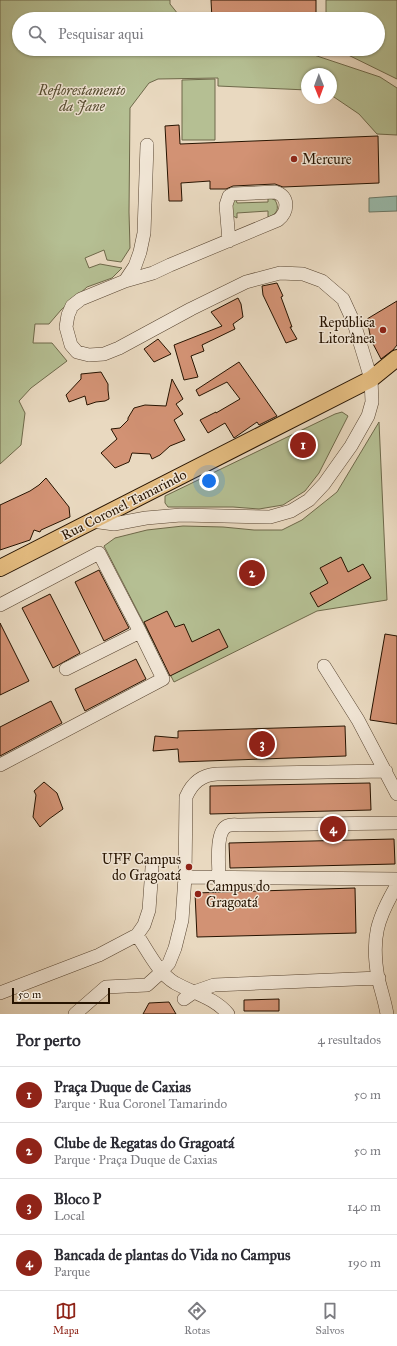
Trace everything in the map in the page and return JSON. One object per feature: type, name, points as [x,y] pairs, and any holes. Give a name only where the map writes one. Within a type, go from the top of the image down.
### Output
[{"type":"main road","name":"Rua Coronel Tamarindo","points":[[0,568],[371,379],[396,359]]},
{"type":"street","points":[[125,281],[135,266],[144,233],[147,144]]},
{"type":"street","points":[[92,521],[114,524],[146,518],[181,515],[270,517],[292,511],[309,500],[324,484],[351,446],[368,416],[372,402],[371,379],[354,323],[343,299],[322,281],[303,274],[280,273],[246,282],[191,309],[119,348],[104,354],[88,355],[77,352],[71,345],[66,327],[68,314],[72,306],[80,299],[125,281],[153,274],[170,265],[228,241],[278,220],[285,212],[286,205],[284,197],[280,193],[275,192],[233,194],[229,196],[226,205],[228,241]]},
{"type":"street","points":[[0,605],[99,553],[164,678],[0,765]]},
{"type":"street","points":[[66,669],[140,632]]},
{"type":"street","points":[[324,666],[358,720],[397,794]]},
{"type":"street","points":[[75,1014],[106,987],[147,985],[162,972],[169,963],[175,948],[182,920],[185,878],[186,797],[194,784],[204,777],[217,774],[386,771]]},
{"type":"street","points":[[219,878],[220,837],[221,832],[227,826],[397,823]]},
{"type":"street","points":[[0,993],[99,955],[137,935],[144,925],[149,910],[152,868]]},
{"type":"street","points":[[185,878],[397,879]]},
{"type":"street","points":[[387,1014],[378,978],[375,950],[380,917],[386,903],[397,885]]},
{"type":"street","points":[[137,935],[162,972],[174,983],[189,995],[218,1004],[228,1014]]},
{"type":"street","points":[[189,995],[214,985],[378,978]]},
{"type":"green space","name":"Reflorestamento da Jane","points":[[0,0],[170,0],[170,4],[176,12],[12,12],[12,56],[317,56],[380,77],[397,88],[397,135],[377,134],[359,114],[337,99],[337,68],[301,68],[301,90],[218,86],[218,78],[158,79],[149,83],[130,108],[130,248],[121,262],[107,260],[104,250],[85,258],[89,268],[100,264],[122,268],[112,278],[87,287],[61,310],[49,324],[35,324],[33,343],[52,343],[67,361],[31,388],[19,401],[25,413],[21,445],[0,464]]},
{"type":"green space","points":[[326,0],[397,0],[397,79],[350,56],[385,56],[385,12],[326,12]]},
{"type":"green space","points":[[215,79],[215,140],[182,140],[182,80]]},
{"type":"green space","points":[[268,197],[275,200],[277,203],[277,211],[274,215],[268,217],[268,211],[237,213],[237,218],[231,215],[230,203],[236,199],[237,203],[268,202]]},
{"type":"green space","points":[[342,412],[348,416],[319,473],[305,491],[283,505],[259,509],[233,507],[168,507],[165,503],[165,496]]},
{"type":"green space","points":[[379,422],[387,600],[317,611],[174,682],[104,546],[115,538],[147,530],[183,526],[282,530],[302,520],[337,492]]},
{"type":"shaded area","points":[[397,196],[397,211],[369,212],[369,198]]},
{"type":"building","points":[[211,0],[316,0],[316,12],[212,12]]},
{"type":"building","points":[[179,125],[180,144],[378,136],[379,183],[283,187],[275,184],[233,186],[226,189],[210,189],[210,181],[181,183],[182,201],[169,201],[165,126]]},
{"type":"building","points":[[277,283],[283,296],[281,297],[292,327],[290,327],[297,339],[286,343],[263,295],[262,286]]},
{"type":"building","points":[[238,298],[241,304],[243,317],[233,324],[235,329],[202,345],[204,351],[191,356],[198,377],[184,380],[174,345],[222,326],[211,312]]},
{"type":"building","name":"República Litorânea","points":[[397,301],[397,345],[381,359],[371,340],[367,319]]},
{"type":"building","points":[[158,339],[171,354],[154,362],[144,349]]},
{"type":"building","points":[[239,362],[277,416],[259,425],[257,422],[234,438],[225,423],[208,433],[200,420],[216,413],[240,399],[227,382],[199,396],[196,390]]},
{"type":"building","points":[[101,372],[108,384],[109,399],[87,405],[85,396],[69,402],[66,395],[81,379],[81,374]]},
{"type":"building","points":[[172,379],[183,399],[176,404],[183,414],[174,420],[185,440],[170,446],[160,455],[152,459],[150,454],[132,453],[129,462],[115,468],[101,453],[117,439],[111,429],[120,428],[128,420],[134,408],[145,405],[166,406]]},
{"type":"building","points":[[46,478],[69,507],[70,517],[41,530],[40,532],[34,530],[30,540],[0,550],[0,505],[30,491]]},
{"type":"building","points":[[341,557],[348,572],[363,564],[371,578],[318,607],[310,593],[328,583],[320,568]]},
{"type":"building","points":[[99,570],[129,628],[104,641],[75,582]]},
{"type":"building","points":[[50,594],[80,653],[53,668],[22,608]]},
{"type":"building","points":[[167,611],[175,627],[184,624],[192,642],[219,629],[228,647],[170,676],[144,622]]},
{"type":"building","points":[[0,623],[29,681],[0,695]]},
{"type":"building","points":[[385,634],[397,636],[397,724],[370,720]]},
{"type":"building","points":[[136,659],[146,679],[85,711],[75,689]]},
{"type":"building","points":[[51,701],[62,723],[0,756],[0,727]]},
{"type":"building","points":[[345,726],[346,756],[179,762],[178,749],[153,751],[155,736],[178,738],[178,731]]},
{"type":"building","points":[[44,782],[57,793],[63,809],[40,827],[33,817],[36,795],[34,791]]},
{"type":"building","points":[[370,783],[371,810],[210,814],[210,786]]},
{"type":"building","points":[[394,839],[395,864],[230,868],[229,843]]},
{"type":"building","points":[[355,888],[356,933],[197,937],[195,893]]},
{"type":"building","points":[[279,999],[279,1011],[244,1011],[244,1000]]},
{"type":"building","points":[[169,1002],[176,1014],[143,1014],[149,1003]]},
{"type":"place","name":"Mercure","points":[[294,159]]},
{"type":"place","name":"República Litorânea","points":[[383,330]]},
{"type":"place","name":"Praça Duque de Caxias","points":[[303,445]]},
{"type":"place","name":"Clube de Regatas do Gragoatá","points":[[252,573]]},
{"type":"place","name":"Bloco P","points":[[262,744]]},
{"type":"place","name":"Bancada de plantas do Vida no Campus","points":[[333,829]]},
{"type":"place","name":"UFF Campus do Gragoatá","points":[[189,867]]},
{"type":"place","name":"Campus do Gragoatá","points":[[198,894]]}]
